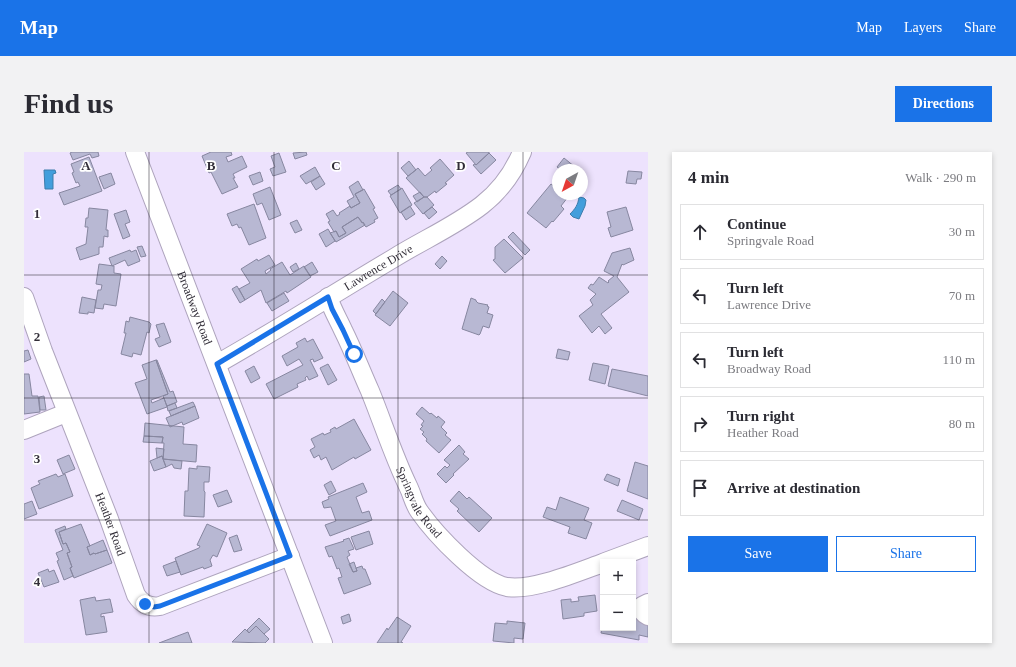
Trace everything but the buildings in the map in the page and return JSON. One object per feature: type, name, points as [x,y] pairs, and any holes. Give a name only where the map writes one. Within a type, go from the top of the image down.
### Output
[{"type":"street","name":"Broadway Road","points":[[135,152],[323,643]]},
{"type":"street","name":"Lawrence Drive","points":[[217,364],[446,228],[483,204],[502,186],[512,173],[522,152]]},
{"type":"street","name":"Heather Road","points":[[24,297],[66,413],[109,519],[136,595],[145,604],[154,607],[160,606],[290,556]]},
{"type":"street","name":"Springvale Road","points":[[328,297],[369,390],[418,510],[440,536],[468,564],[497,583],[506,587],[520,588],[540,584],[600,563]]},
{"type":"street","points":[[24,430],[66,413]]},
{"type":"street","name":"Springvale Road","points":[[612,559],[648,546]]},
{"type":"street","points":[[648,603],[642,606],[642,608],[648,616]]},
{"type":"water","points":[[44,170],[55,170],[56,173],[53,174],[53,189],[45,189]]},
{"type":"water","points":[[578,200],[586,200],[579,219],[570,214]]},
{"type":"route","points":[[145,604],[154,607],[160,606],[290,556],[217,364],[328,297],[332,309],[354,354]]}]
